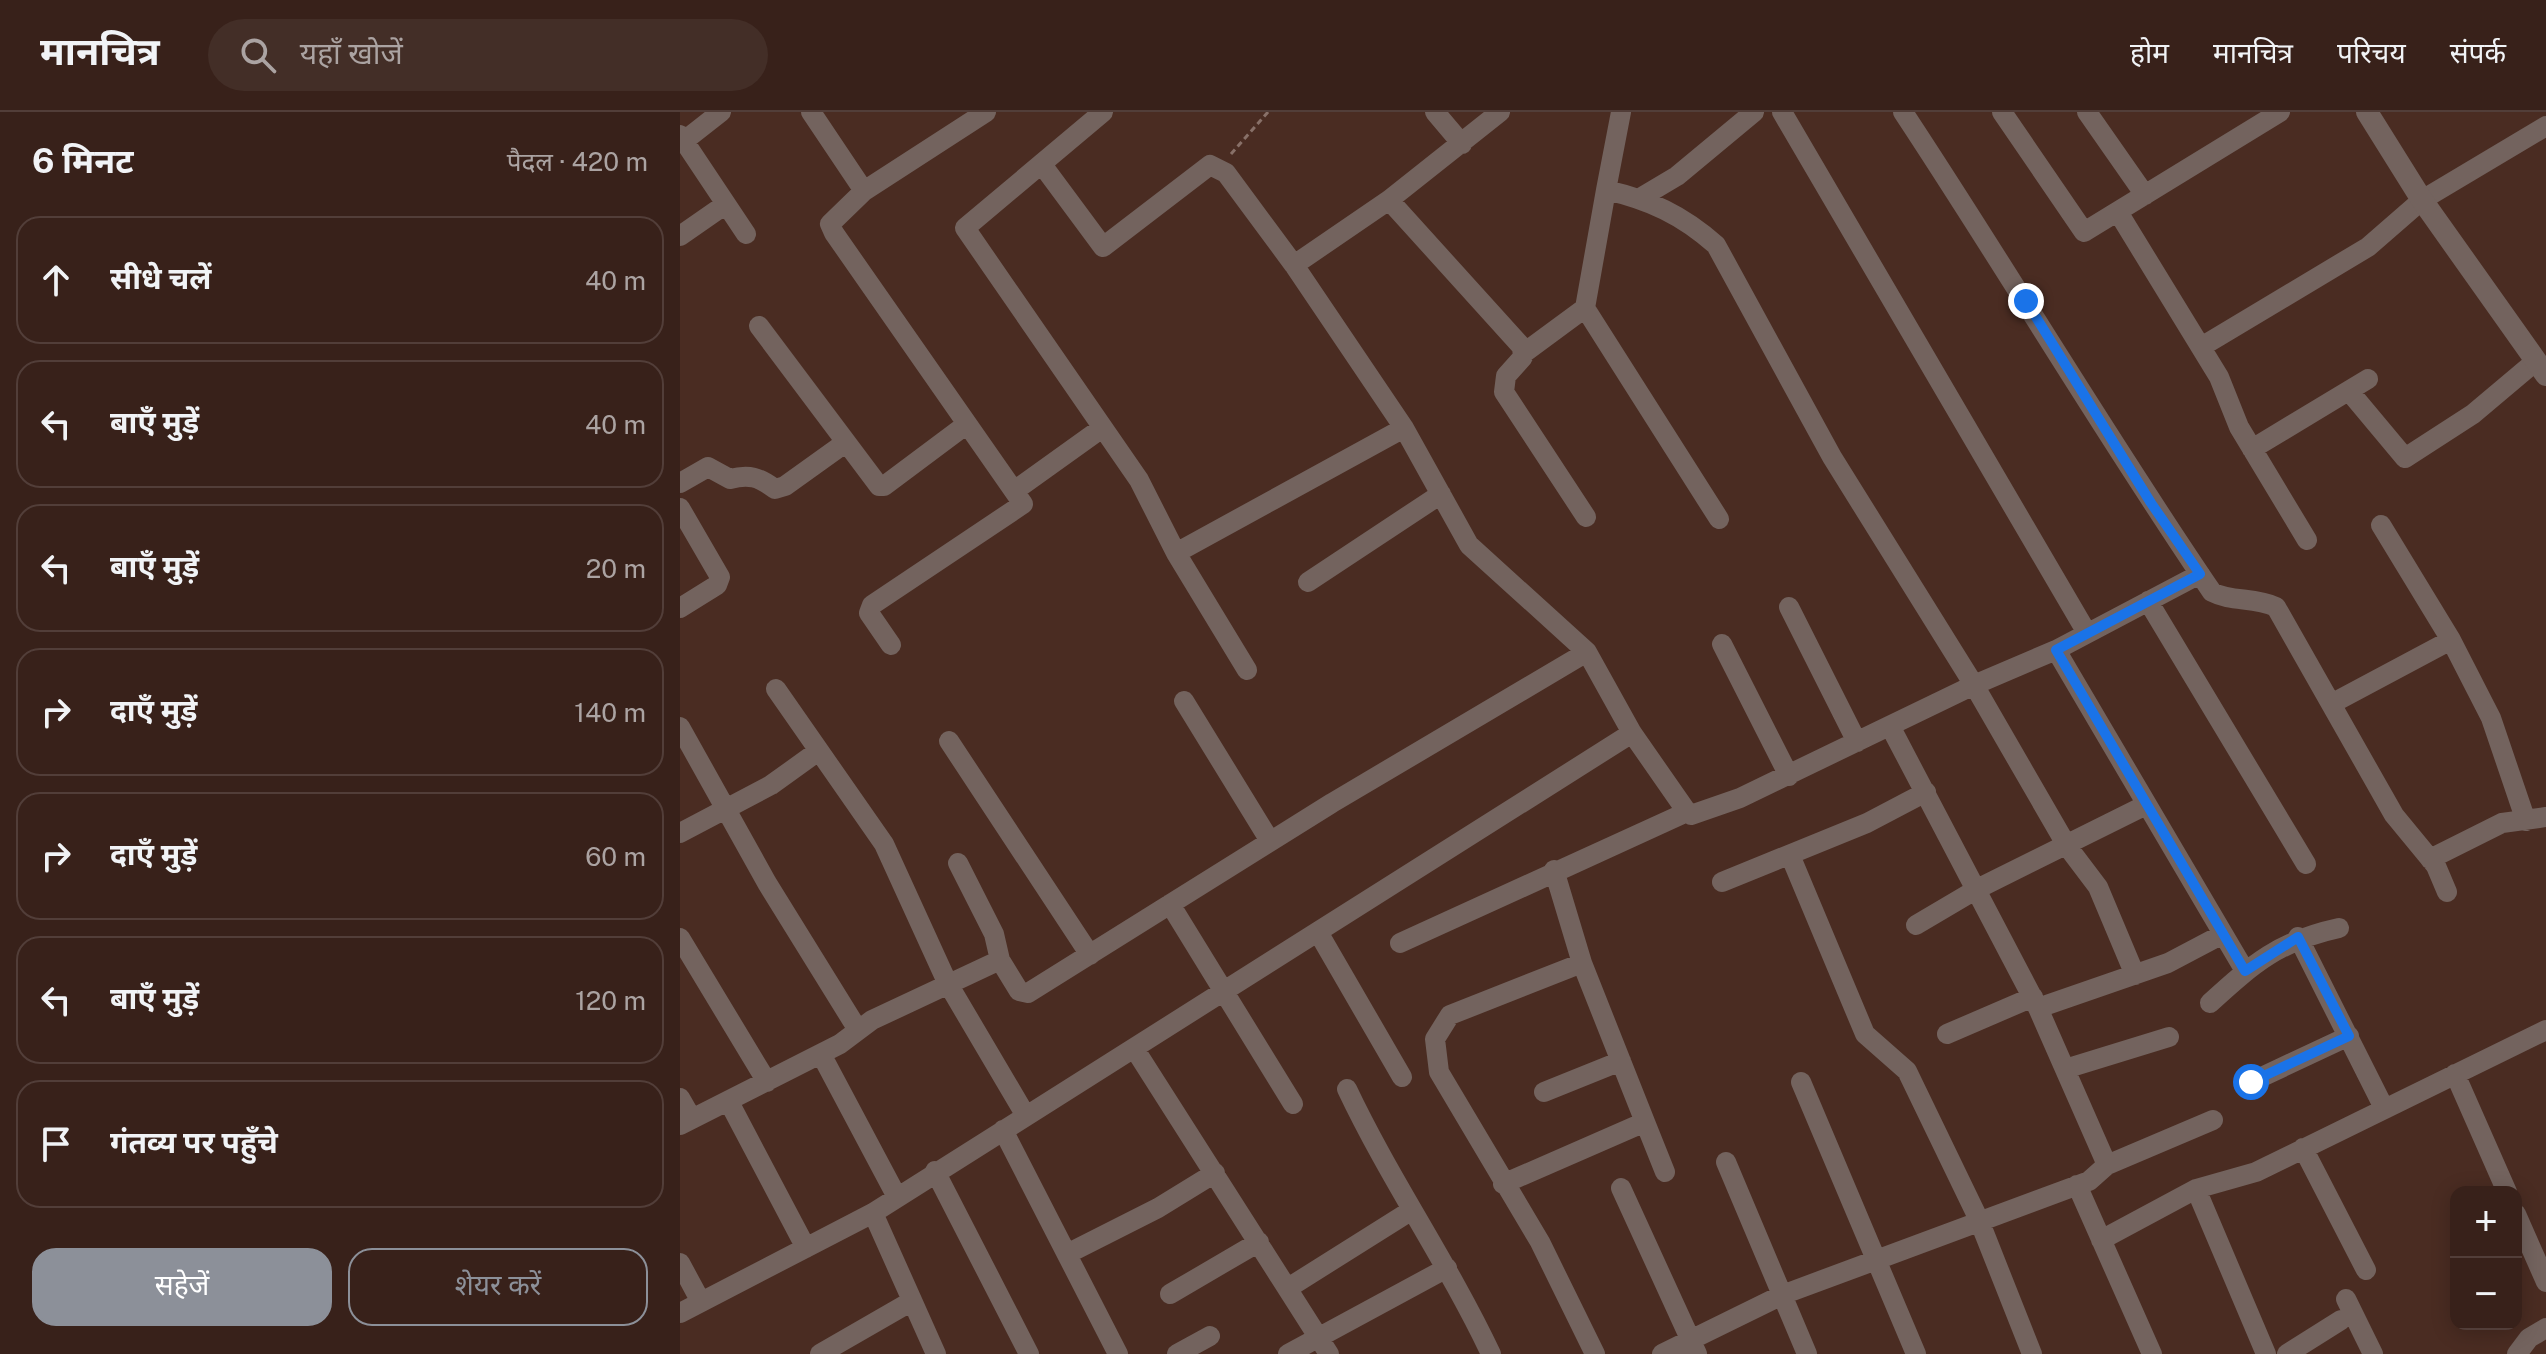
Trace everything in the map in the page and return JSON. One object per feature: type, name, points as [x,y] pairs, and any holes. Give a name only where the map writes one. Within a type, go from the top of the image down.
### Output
[{"type":"street","points":[[721,112],[682,138],[746,234]]},
{"type":"street","points":[[811,112],[864,191]]},
{"type":"street","points":[[891,645],[869,613],[872,605],[1022,507],[830,224],[864,191],[986,112]]},
{"type":"street","points":[[1103,112],[1043,166],[968,224],[966,232],[1139,480],[1176,553],[1247,670]]},
{"type":"street","points":[[1435,112],[1462,144]]},
{"type":"street","points":[[1294,265],[1389,200],[1500,112]]},
{"type":"street","points":[[1621,112],[1585,308],[1719,519]]},
{"type":"street","points":[[1640,198],[1677,176],[1754,112]]},
{"type":"street","points":[[1782,112],[2087,633]]},
{"type":"street","points":[[1903,112],[2212,592],[2223,598],[2260,600],[2276,607],[2394,815],[2430,859],[2447,892]]},
{"type":"street","points":[[2002,112],[2084,232],[2280,112]]},
{"type":"street","points":[[2087,112],[2145,195]]},
{"type":"street","points":[[2349,391],[2405,458],[2541,368],[2422,200],[2367,112]]},
{"type":"street","points":[[2201,347],[2368,247],[2422,200],[2546,126]]},
{"type":"street","points":[[1043,166],[1103,247],[1210,165],[1219,167],[1294,265],[1404,428],[1469,545],[1587,652],[1632,733],[1687,812]]},
{"type":"street","points":[[1606,190],[1640,198],[1691,224],[1716,245],[1832,457],[1974,685],[2067,846],[2098,887],[2135,975]]},
{"type":"street","points":[[1389,200],[1524,353]]},
{"type":"street","points":[[680,236],[726,204]]},
{"type":"street","points":[[2118,212],[2219,377],[2239,427],[2307,540]]},
{"type":"street","points":[[1585,308],[1524,353],[1506,376],[1504,392],[1586,517]]},
{"type":"street","points":[[759,326],[873,482],[884,486],[967,424]]},
{"type":"street","points":[[2252,449],[2368,379]]},
{"type":"street","points":[[1014,491],[1102,428]]},
{"type":"street","points":[[1176,553],[1404,428]]},
{"type":"street","points":[[680,483],[708,467],[730,479],[746,475],[762,478],[775,489],[785,486],[845,443]]},
{"type":"street","points":[[1308,582],[1441,494]]},
{"type":"street","points":[[680,508],[688,538],[720,577],[717,585],[680,608]]},
{"type":"street","points":[[2381,525],[2451,640],[2491,718],[2536,819],[2502,823],[2430,859]]},
{"type":"street","points":[[1400,943],[1494,903],[1554,870],[1687,812],[1702,813],[1789,776],[1974,685],[2056,650],[2200,574]]},
{"type":"street","points":[[2148,601],[2306,864]]},
{"type":"street","points":[[1789,607],[1857,742]]},
{"type":"street","points":[[2331,704],[2451,640]]},
{"type":"street","points":[[1722,644],[1789,776]]},
{"type":"street","points":[[2056,650],[2245,971]]},
{"type":"street","points":[[958,863],[994,934],[1000,960],[1019,991],[1028,993],[1270,841],[1587,652]]},
{"type":"street","points":[[776,689],[884,844],[947,982],[1026,1116]]},
{"type":"street","points":[[1184,701],[1270,841]]},
{"type":"street","points":[[1890,726],[2036,1003],[2107,1165]]},
{"type":"street","points":[[680,727],[858,1030]]},
{"type":"street","points":[[680,1313],[873,1213],[1632,733]]},
{"type":"street","points":[[949,741],[1090,955]]},
{"type":"street","points":[[680,833],[771,785],[817,752]]},
{"type":"street","points":[[1722,882],[1867,823],[1926,792]]},
{"type":"street","points":[[1916,925],[1977,889],[2146,805]]},
{"type":"street","points":[[1790,855],[1865,1034],[1907,1071],[1979,1220],[2032,1354]]},
{"type":"street","points":[[1554,870],[1582,963],[1665,1172]]},
{"type":"street","points":[[1170,904],[1293,1104]]},
{"type":"street","points":[[2210,1003],[2245,971],[2298,937],[2339,928]]},
{"type":"street","points":[[1318,932],[1402,1077]]},
{"type":"street","points":[[1947,1034],[2036,1003],[2135,975],[2168,963],[2223,934]]},
{"type":"street","points":[[2298,937],[2384,1108]]},
{"type":"street","points":[[680,938],[767,1082]]},
{"type":"street","points":[[680,1098],[686,1122],[821,1054],[858,1030],[947,982],[1000,960]]},
{"type":"street","points":[[1582,963],[1450,1015],[1435,1039],[1439,1072],[1540,1242],[1595,1354]]},
{"type":"street","points":[[2101,1240],[2196,1189],[2256,1172],[2546,1030]]},
{"type":"street","points":[[2251,1082],[2349,1036]]},
{"type":"street","points":[[2065,1069],[2169,1037]]},
{"type":"street","points":[[1134,1048],[1324,1346]]},
{"type":"street","points":[[821,1054],[897,1197]]},
{"type":"street","points":[[1544,1092],[1621,1061]]},
{"type":"street","points":[[2455,1074],[2504,1186]]},
{"type":"street","points":[[1801,1082],[1878,1257],[1916,1354]]},
{"type":"street","points":[[1347,1089],[1447,1268],[1491,1354]]},
{"type":"street","points":[[729,1102],[806,1248]]},
{"type":"street","points":[[1662,1354],[1694,1347],[1782,1295],[2089,1181],[2107,1165],[2213,1120]]},
{"type":"street","points":[[1503,1184],[1645,1122]]},
{"type":"street","points":[[1003,1130],[1118,1354]]},
{"type":"street","points":[[2303,1148],[2366,1270]]},
{"type":"street","points":[[1726,1162],[1807,1354]]},
{"type":"street","points":[[935,1171],[1029,1354]]},
{"type":"street","points":[[1067,1254],[1158,1208],[1215,1173]]},
{"type":"street","points":[[2077,1185],[2152,1354]]},
{"type":"street","points":[[1621,1188],[1694,1347]]},
{"type":"street","points":[[2196,1189],[2266,1354]]},
{"type":"street","points":[[1288,1288],[1412,1210]]},
{"type":"street","points":[[873,1213],[936,1354]]},
{"type":"street","points":[[2522,1228],[2546,1282]]},
{"type":"street","points":[[1170,1294],[1259,1242]]},
{"type":"street","points":[[680,1263],[701,1302]]},
{"type":"street","points":[[1288,1354],[1324,1346],[1447,1268]]},
{"type":"street","points":[[2346,1299],[2373,1354]]},
{"type":"street","points":[[820,1354],[912,1301]]},
{"type":"street","points":[[2287,1354],[2341,1320]]},
{"type":"street","points":[[2517,1354],[2529,1338],[2546,1328]]},
{"type":"street","points":[[1177,1354],[1210,1336]]},
{"type":"path","points":[[1219,167],[1268,112]]},
{"type":"route","points":[[2026,301],[2151,503],[2200,574],[2056,650],[2245,971],[2298,937],[2349,1036],[2251,1082]]}]
